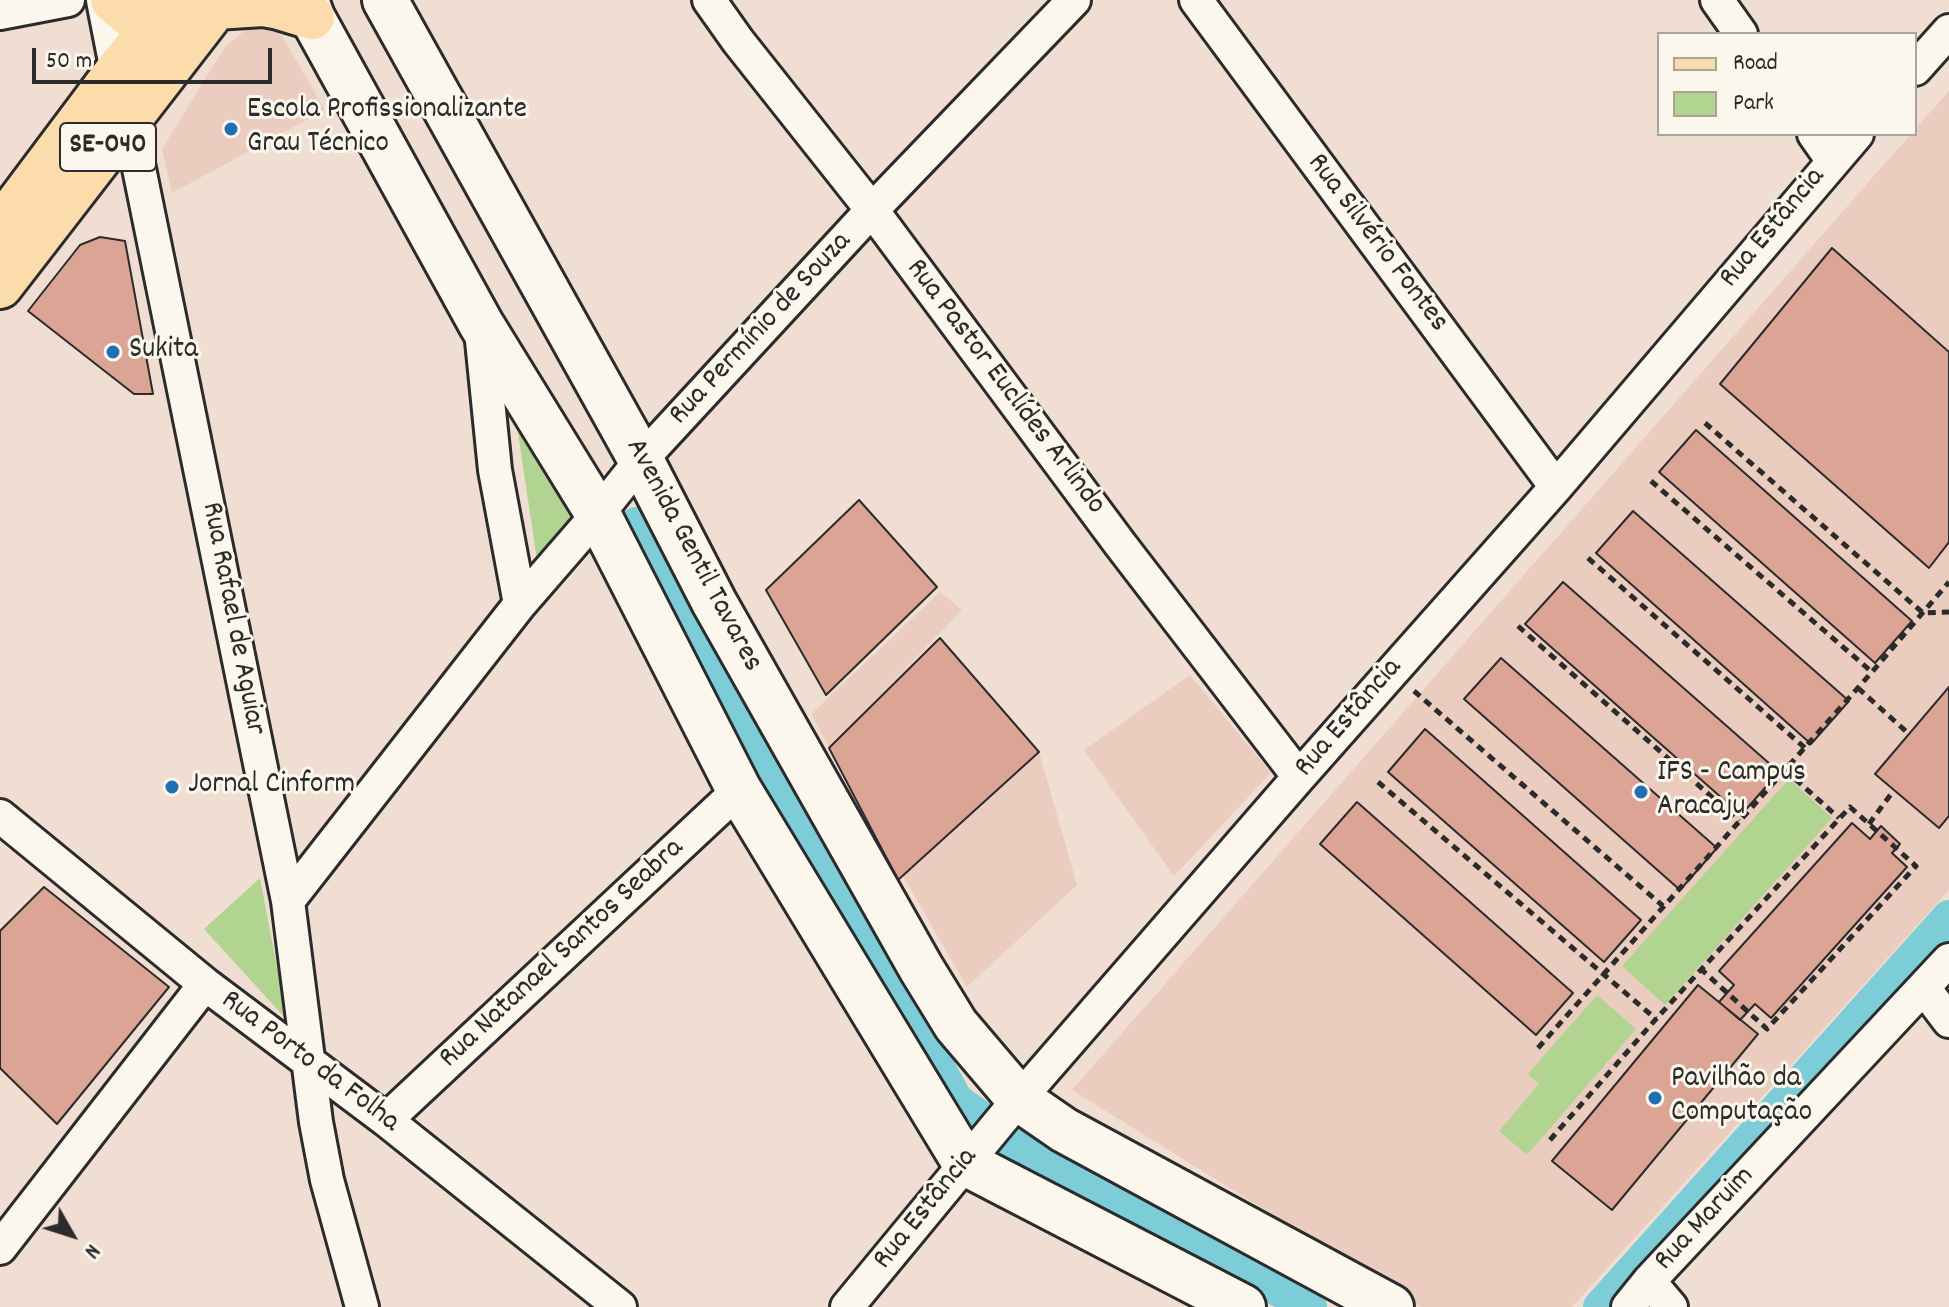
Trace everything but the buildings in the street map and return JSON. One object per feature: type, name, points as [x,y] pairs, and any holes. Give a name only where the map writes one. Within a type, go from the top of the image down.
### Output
[{"type":"main road","points":[[113,0],[131,15],[194,6],[263,4],[309,9],[481,324],[601,511],[739,790],[969,1158],[1243,1307]]},
{"type":"main road","name":"Avenida Gentil Tavares","points":[[385,0],[714,602],[956,1025],[1016,1102],[1391,1307]]},
{"type":"main road","name":"SE-040","points":[[0,228],[120,68],[194,6]]},
{"type":"main road","name":"SE-040","points":[[0,286],[129,119],[194,6]]},
{"type":"street","points":[[0,13],[68,0]]},
{"type":"street","points":[[107,0],[129,119]]},
{"type":"street","name":"Rua Pastor Euclídes Arlindo","points":[[709,0],[872,210],[1111,532],[1299,777]]},
{"type":"street","name":"Rua Permínio de Souza","points":[[288,901],[520,604],[638,464],[872,210],[1074,0]]},
{"type":"street","name":"Rua Silvério Fontes","points":[[1196,0],[1556,487]]},
{"type":"street","points":[[1717,0],[1740,32]]},
{"type":"street","points":[[1917,67],[1949,31]]},
{"type":"street","name":"Rua Rafael de Aguiar","points":[[129,119],[288,901],[316,1122],[327,1180],[362,1307]]},
{"type":"street","points":[[1815,136],[1833,161]]},
{"type":"street","name":"Rua Estância","points":[[847,1307],[1016,1102],[1556,487],[1855,136]]},
{"type":"street","points":[[481,324],[495,470],[520,604]]},
{"type":"street","name":"Rua Natanael Santos Seabra","points":[[386,1120],[739,790]]},
{"type":"street","name":"Rua Porto da Folha","points":[[2,820],[205,984],[386,1120],[620,1307]]},
{"type":"street","name":"Rua Maruim","points":[[1628,1307],[1949,960]]},
{"type":"street","points":[[0,1248],[205,984]]},
{"type":"street","points":[[1924,988],[1949,1021]]},
{"type":"street","points":[[1649,1281],[1671,1307]]},
{"type":"path","points":[[1705,423],[1923,613],[1949,612]]},
{"type":"path","points":[[1651,481],[1872,672]]},
{"type":"path","points":[[1588,558],[1805,748]]},
{"type":"path","points":[[1538,1048],[1949,582]]},
{"type":"path","points":[[1518,626],[1739,821]]},
{"type":"path","points":[[1392,673],[1663,906]]},
{"type":"path","points":[[1858,688],[1909,734]]},
{"type":"path","points":[[1785,770],[1839,818]]},
{"type":"path","points":[[1378,782],[1656,1019]]},
{"type":"path","points":[[1869,824],[1894,790]]},
{"type":"path","points":[[1550,1140],[1656,1019],[1850,807],[1916,866],[1767,1029],[1702,970]]},
{"type":"shaded area","name":"Escola Profissionalizante Grau Técnico","points":[[257,27],[275,29],[282,36],[325,110],[172,193],[162,149],[225,47],[245,30]]},
{"type":"shaded area","name":"IFS - Campus Aracaju","points":[[1949,91],[1949,890],[1572,1307],[1421,1307],[1072,1090],[1895,152],[1909,136],[1917,136],[1917,127]]},
{"type":"shaded area","points":[[940,592],[962,610],[829,748],[811,714]]},
{"type":"shaded area","points":[[1190,675],[1271,773],[1174,876],[1084,750]]},
{"type":"shaded area","points":[[1039,752],[1077,885],[967,987],[903,876]]},
{"type":"green space","points":[[510,379],[587,516],[539,574]]},
{"type":"green space","points":[[1789,779],[1832,818],[1665,1005],[1622,966]]},
{"type":"green space","points":[[260,878],[287,1020],[204,929]]},
{"type":"green space","points":[[1597,995],[1636,1029],[1527,1155],[1499,1131],[1539,1084],[1528,1074]]},
{"type":"waterway","points":[[636,524],[956,1100],[1024,1149],[1310,1307]]},
{"type":"waterway","points":[[1600,1307],[1949,917]]},
{"type":"place","name":"Escola Profissionalizante Grau Técnico","points":[[231,129]]},
{"type":"place","name":"Sukita","points":[[113,352]]},
{"type":"place","name":"Jornal Cinform","points":[[172,787]]},
{"type":"place","name":"IFS - Campus Aracaju","points":[[1641,792]]},
{"type":"place","name":"Pavilhão da Computação","points":[[1655,1098]]}]
